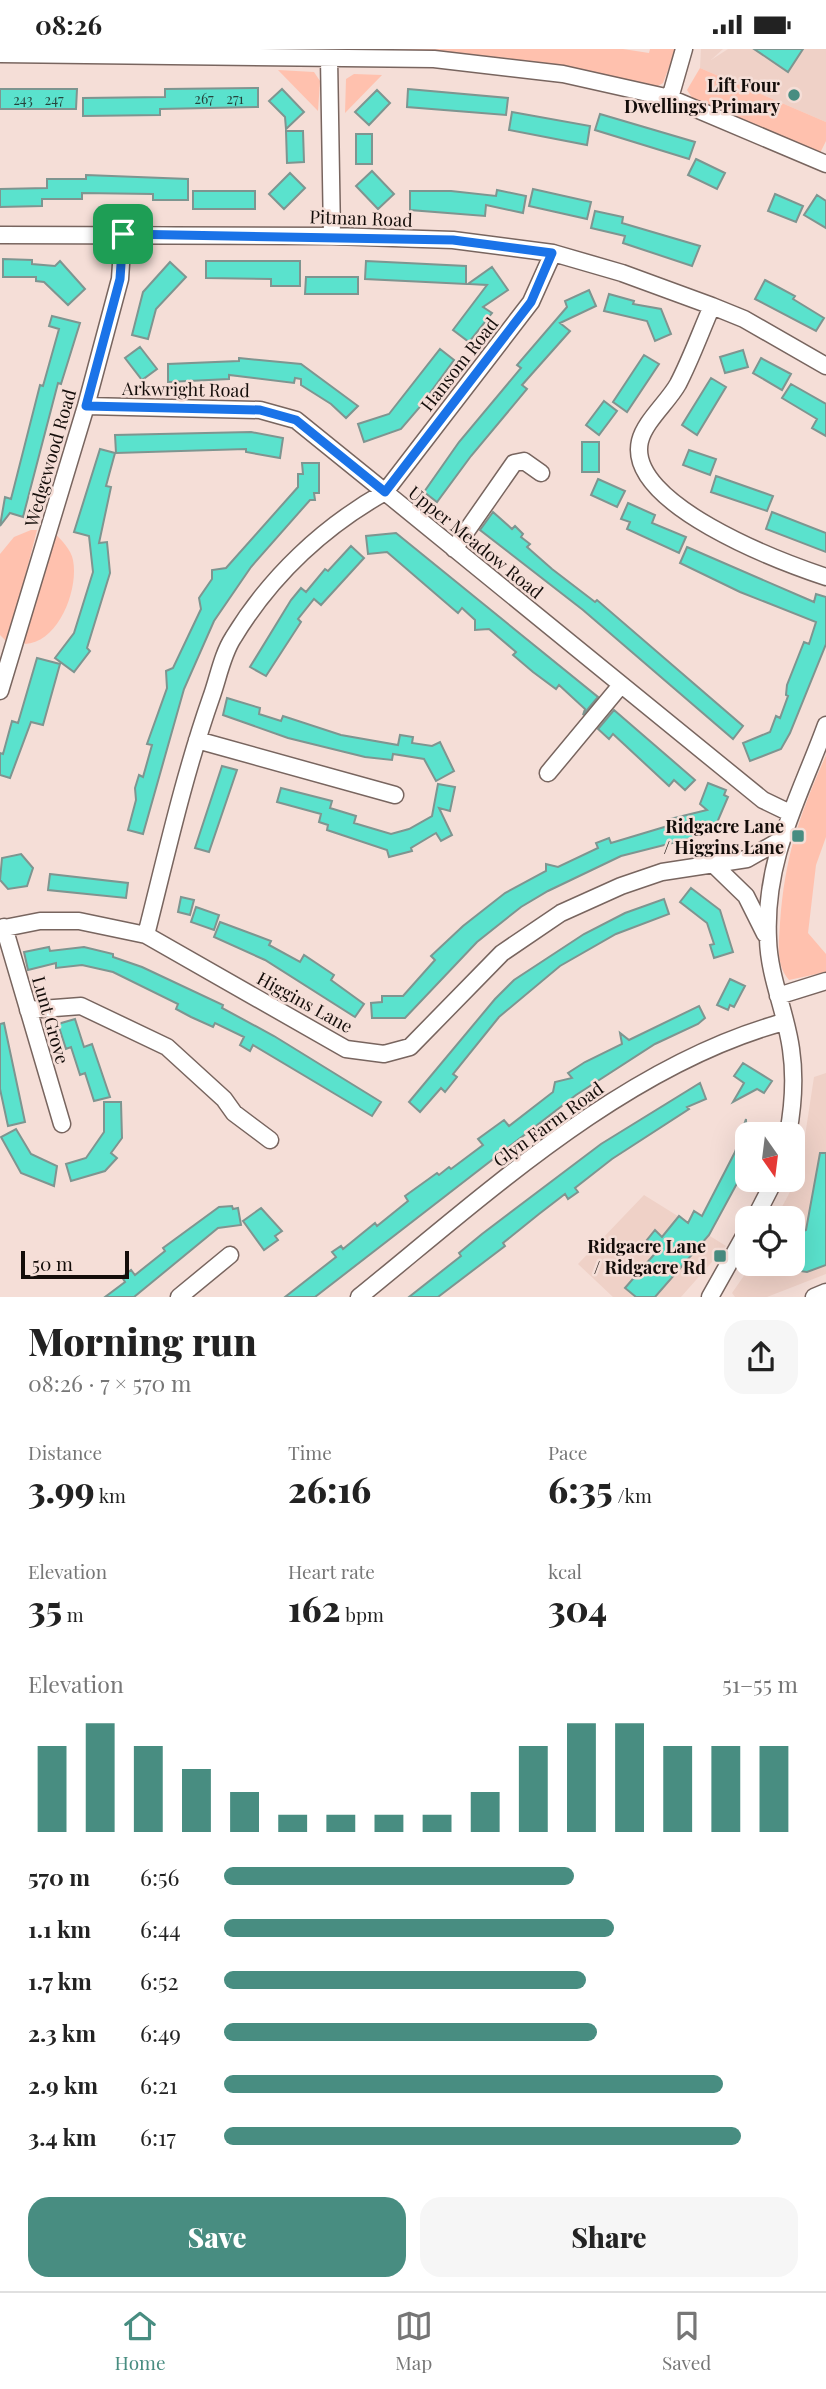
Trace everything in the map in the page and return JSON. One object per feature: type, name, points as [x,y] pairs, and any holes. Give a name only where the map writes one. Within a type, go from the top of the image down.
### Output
[{"type":"street","points":[[670,98],[684,49]]},
{"type":"street","points":[[0,54],[434,59],[498,64],[563,73],[670,98],[825,160]]},
{"type":"street","points":[[329,58],[332,236]]},
{"type":"street","name":"Wedgewood Road","points":[[0,691],[86,406],[120,279],[123,234]]},
{"type":"street","name":"Pitman Road","points":[[0,235],[332,236],[453,240],[552,253],[621,272],[744,319],[826,366]]},
{"type":"street","name":"Hansom Road","points":[[385,492],[531,302],[552,253]]},
{"type":"street","points":[[712,306],[678,384],[640,439],[638,458],[647,476],[670,498],[714,529],[776,560],[826,577]]},
{"type":"street","name":"Arkwright Road","points":[[86,406],[260,410],[284,416],[296,420],[385,492]]},
{"type":"street","points":[[454,549],[514,463],[524,461],[541,473]]},
{"type":"street","name":"Upper Meadow Road","points":[[146,935],[197,740],[231,640],[264,595],[303,550],[356,508],[385,492],[764,800],[790,813]]},
{"type":"street","points":[[548,773],[621,685]]},
{"type":"street","points":[[789,1122],[793,1074],[768,940],[767,907],[779,841],[826,726]]},
{"type":"street","points":[[197,740],[395,795]]},
{"type":"street","name":"Higgins Lane","points":[[2,928],[40,921],[79,921],[146,935],[346,1049],[384,1054],[410,1047],[502,953],[562,913],[652,876],[747,859],[779,841]]},
{"type":"street","points":[[713,864],[746,896],[768,940]]},
{"type":"street","name":"Lunt Grove","points":[[2,928],[62,1124]]},
{"type":"street","points":[[778,996],[826,981]]},
{"type":"street","points":[[28,1010],[81,1006],[167,1047],[224,1099],[234,1113],[270,1140]]},
{"type":"street","name":"Glyn Farm Road","points":[[359,1297],[486,1193],[623,1093],[737,1034],[784,1022]]},
{"type":"street","points":[[710,1297],[735,1252]]},
{"type":"street","points":[[179,1297],[230,1255]]},
{"type":"street","points":[[814,1297],[826,1292]]},
{"type":"shaded area","points":[[391,49],[623,49],[649,53],[650,49],[676,49],[663,83],[655,88],[508,58]]},
{"type":"shaded area","name":"Lift Four Dwellings Primary","points":[[701,49],[723,49],[711,60],[728,49],[826,49],[826,122],[700,68]]},
{"type":"shaded area","points":[[700,68],[826,122],[826,141],[819,155],[693,99],[687,90]]},
{"type":"shaded area","points":[[278,70],[314,72],[320,81],[318,111]]},
{"type":"shaded area","points":[[354,74],[382,75],[345,113],[346,79]]},
{"type":"shaded area","points":[[37,530],[8,643],[0,635],[0,554],[14,537]]},
{"type":"shaded area","points":[[54,533],[66,545],[73,560],[73,586],[64,613],[56,625],[47,635],[25,644],[21,637]]},
{"type":"shaded area","points":[[826,755],[826,837],[816,865],[808,933],[826,954],[826,972],[789,980],[779,953],[785,877],[801,817]]},
{"type":"shaded area","points":[[826,1073],[826,1274],[767,1297],[735,1297],[732,1293],[744,1276],[805,1276],[805,1206],[782,1206],[790,1192],[805,1192],[805,1136],[814,1077]]},
{"type":"shaded area","points":[[644,1195],[726,1246],[681,1297],[613,1297],[578,1264]]},
{"type":"building","points":[[754,49],[803,49],[788,72]]},
{"type":"building","points":[[258,88],[258,107],[160,109],[160,115],[83,116],[83,98],[165,97],[165,89]]},
{"type":"building","points":[[0,89],[77,89],[76,109],[0,109]]},
{"type":"building","points":[[282,89],[304,112],[286,129],[285,117],[269,101]]},
{"type":"building","points":[[408,89],[508,98],[506,115],[407,107]]},
{"type":"building","points":[[377,90],[390,103],[369,125],[355,112]]},
{"type":"building","points":[[512,112],[590,126],[587,145],[509,130]]},
{"type":"building","points":[[600,114],[695,142],[689,159],[595,130]]},
{"type":"building","points":[[286,131],[303,131],[304,162],[287,163]]},
{"type":"building","points":[[356,134],[372,134],[372,164],[356,164]]},
{"type":"building","points":[[696,159],[725,173],[717,189],[688,175]]},
{"type":"building","points":[[372,171],[394,194],[378,209],[356,186]]},
{"type":"building","points":[[290,173],[305,188],[284,209],[269,194]]},
{"type":"building","points":[[86,175],[188,179],[188,200],[153,200],[153,194],[82,193],[82,199],[42,199],[42,206],[0,207],[0,189],[47,188],[47,179],[86,179]]},
{"type":"building","points":[[533,189],[591,202],[587,219],[529,206]]},
{"type":"building","points":[[497,190],[526,196],[523,213],[486,205],[485,216],[410,210],[410,191],[451,191],[496,196]]},
{"type":"building","points":[[193,191],[255,191],[255,209],[193,209]]},
{"type":"building","points":[[775,194],[803,206],[796,222],[768,211]]},
{"type":"building","points":[[817,195],[826,201],[826,228],[804,215]]},
{"type":"building","points":[[595,211],[623,217],[622,223],[700,246],[692,266],[623,243],[625,236],[591,228]]},
{"type":"building","points":[[3,259],[32,260],[32,264],[55,266],[60,261],[85,289],[68,305],[44,282],[36,281],[36,277],[3,277]]},
{"type":"building","points":[[206,261],[300,261],[300,286],[271,286],[271,279],[206,278]]},
{"type":"building","points":[[366,261],[466,266],[466,284],[365,279]]},
{"type":"building","points":[[170,262],[186,277],[156,309],[148,339],[132,335],[143,292]]},
{"type":"building","points":[[492,267],[508,290],[483,307],[492,313],[469,342],[453,330],[487,285],[468,284]]},
{"type":"building","points":[[306,277],[358,277],[358,294],[305,294]]},
{"type":"building","points":[[765,280],[795,296],[793,299],[824,318],[816,331],[755,299]]},
{"type":"building","points":[[589,290],[596,306],[560,323],[570,331],[522,385],[527,389],[437,502],[424,492],[459,442],[521,368],[517,365],[567,307],[565,301]]},
{"type":"building","points":[[609,294],[634,301],[633,304],[661,309],[671,334],[655,341],[647,321],[604,311]]},
{"type":"building","points":[[52,316],[80,323],[61,384],[58,383],[23,517],[10,513],[0,526],[5,497],[11,499],[40,385],[43,386],[59,329],[49,326]]},
{"type":"building","points":[[140,347],[157,369],[142,380],[125,358]]},
{"type":"building","points":[[440,349],[454,360],[419,408],[401,429],[364,442],[358,424],[389,414]]},
{"type":"building","points":[[743,350],[748,367],[725,373],[720,357]]},
{"type":"building","points":[[644,355],[659,364],[627,412],[613,402]]},
{"type":"building","points":[[239,358],[301,364],[358,406],[346,418],[331,404],[301,385],[301,379],[295,378],[294,383],[229,375],[229,379],[168,382],[168,364],[239,361]]},
{"type":"building","points":[[761,358],[791,374],[782,390],[753,373]]},
{"type":"building","points":[[711,378],[726,387],[697,435],[682,425]]},
{"type":"building","points":[[791,384],[826,404],[826,436],[812,428],[817,419],[782,398]]},
{"type":"building","points":[[604,401],[617,411],[599,435],[586,425]]},
{"type":"building","points":[[251,432],[283,438],[280,458],[246,452],[246,449],[116,453],[115,435]]},
{"type":"building","points":[[582,442],[599,442],[599,472],[582,472]]},
{"type":"building","points":[[100,449],[115,453],[106,486],[111,487],[99,543],[107,542],[110,573],[87,648],[90,651],[74,672],[55,658],[74,633],[93,572],[89,536],[74,532]]},
{"type":"building","points":[[689,450],[716,459],[710,475],[683,465]]},
{"type":"building","points":[[302,463],[319,463],[319,493],[314,493],[315,500],[310,500],[251,567],[214,621],[184,689],[143,834],[128,830],[136,800],[135,788],[139,775],[143,777],[152,745],[147,744],[167,688],[166,671],[173,668],[201,609],[199,598],[212,579],[212,570],[226,568],[298,487],[298,474],[303,474]]},
{"type":"building","points":[[716,476],[773,496],[767,511],[711,492]]},
{"type":"building","points":[[598,479],[625,491],[617,507],[591,495]]},
{"type":"building","points":[[628,503],[655,515],[652,523],[686,537],[679,553],[627,529],[630,522],[621,519]]},
{"type":"building","points":[[493,512],[512,529],[515,526],[523,534],[521,537],[530,544],[527,547],[552,569],[595,602],[597,600],[743,726],[733,739],[583,610],[480,530]]},
{"type":"building","points":[[772,512],[826,533],[826,552],[766,529]]},
{"type":"building","points":[[396,533],[598,697],[583,715],[585,709],[559,685],[556,689],[533,672],[513,655],[516,652],[489,629],[475,630],[475,620],[462,608],[458,613],[387,552],[368,554],[366,536]]},
{"type":"building","points":[[351,546],[364,558],[321,605],[314,599],[298,619],[301,622],[266,676],[250,667],[301,588],[306,592],[325,569],[328,571]]},
{"type":"building","points":[[687,547],[814,602],[816,594],[826,597],[826,644],[790,733],[781,749],[750,761],[743,743],[770,732],[776,716],[780,718],[788,696],[787,685],[804,642],[809,644],[816,622],[740,592],[680,563]]},
{"type":"building","points":[[37,658],[60,664],[43,725],[31,722],[10,778],[0,775],[0,753],[3,754],[12,721],[18,723]]},
{"type":"building","points":[[227,698],[260,708],[259,714],[281,721],[283,716],[341,735],[398,745],[400,735],[413,737],[412,743],[432,746],[440,742],[454,771],[436,781],[424,759],[393,754],[392,760],[365,757],[288,738],[223,715]]},
{"type":"building","points":[[614,710],[695,780],[685,790],[674,780],[669,786],[613,734],[609,739],[598,729]]},
{"type":"building","points":[[222,766],[237,770],[209,852],[195,848]]},
{"type":"building","points":[[708,783],[726,790],[724,795],[728,797],[713,832],[706,830],[704,835],[621,856],[548,891],[521,907],[477,942],[405,1018],[372,1018],[371,1003],[382,1002],[382,996],[403,996],[435,960],[431,956],[463,926],[505,893],[546,871],[546,864],[558,867],[598,848],[596,843],[609,838],[611,843],[671,825],[670,819],[707,810],[700,804]]},
{"type":"building","points":[[438,784],[455,787],[450,811],[439,808],[452,835],[441,841],[436,833],[411,848],[412,851],[389,857],[387,850],[327,830],[328,825],[319,822],[321,814],[277,802],[281,788],[332,801],[330,808],[356,816],[354,823],[391,834],[409,829],[432,816]]},
{"type":"building","points":[[21,854],[33,868],[27,886],[8,889],[0,880],[2,858]]},
{"type":"building","points":[[50,874],[128,883],[126,898],[48,890]]},
{"type":"building","points":[[691,888],[720,910],[733,952],[714,958],[710,945],[714,944],[707,923],[680,902]]},
{"type":"building","points":[[181,897],[194,900],[190,915],[178,912]]},
{"type":"building","points":[[664,899],[669,914],[616,934],[560,966],[499,1017],[453,1074],[457,1077],[445,1092],[441,1088],[420,1112],[409,1102],[514,980],[584,934],[625,913]]},
{"type":"building","points":[[196,907],[219,915],[214,930],[191,922]]},
{"type":"building","points":[[220,922],[271,941],[269,945],[300,962],[304,955],[334,975],[331,980],[364,1004],[355,1017],[265,960],[214,937]]},
{"type":"building","points":[[49,947],[50,951],[84,947],[113,954],[113,957],[142,967],[223,1005],[222,1008],[274,1036],[381,1102],[372,1116],[253,1045],[250,1051],[240,1045],[244,1037],[215,1023],[213,1027],[191,1017],[176,1009],[178,1004],[113,972],[82,965],[56,968],[56,963],[28,970],[24,952]]},
{"type":"building","points":[[730,979],[745,986],[734,1007],[730,1005],[728,1010],[717,1005]]},
{"type":"building","points":[[699,1006],[705,1018],[698,1024],[655,1044],[576,1095],[315,1297],[285,1297],[336,1257],[332,1252],[341,1246],[343,1249],[375,1223],[377,1226],[408,1201],[405,1196],[437,1173],[439,1175],[449,1167],[451,1169],[483,1145],[478,1139],[504,1120],[509,1126],[553,1092],[555,1082],[572,1078],[568,1073],[622,1044],[620,1033],[629,1040]]},
{"type":"building","points":[[75,1019],[84,1047],[92,1044],[110,1097],[94,1101],[85,1073],[80,1075],[71,1047],[66,1049],[58,1024]]},
{"type":"building","points":[[4,1023],[25,1122],[8,1126],[0,1089],[0,1024]]},
{"type":"building","points":[[743,1063],[772,1081],[764,1093],[757,1089],[733,1102],[744,1083],[734,1076]]},
{"type":"building","points":[[700,1083],[706,1099],[687,1107],[689,1109],[612,1159],[575,1188],[578,1192],[568,1199],[565,1194],[503,1243],[505,1246],[438,1297],[409,1297],[461,1256],[459,1253],[482,1234],[601,1144]]},
{"type":"building","points":[[104,1102],[121,1102],[122,1138],[111,1153],[117,1158],[105,1171],[71,1181],[66,1164],[86,1158],[104,1132]]},
{"type":"building","points":[[16,1129],[31,1154],[57,1166],[54,1186],[21,1173],[1,1137]]},
{"type":"building","points":[[735,1152],[735,1187],[709,1235],[655,1297],[636,1297],[625,1288],[658,1250],[647,1240],[655,1230],[662,1237],[679,1216],[688,1223],[694,1211],[702,1216]]},
{"type":"building","points":[[820,1153],[826,1153],[826,1265],[807,1272],[806,1230]]},
{"type":"building","points":[[232,1206],[233,1209],[238,1208],[241,1225],[218,1228],[134,1297],[105,1297],[125,1282],[122,1277],[131,1270],[135,1275],[165,1251],[163,1248],[219,1207]]},
{"type":"building","points":[[261,1208],[282,1231],[275,1236],[278,1240],[264,1250],[243,1221]]},
{"type":"place","name":"Lift Four Dwellings Primary","points":[[794,95]]},
{"type":"place","name":"Ridgacre Lane / Higgins Lane","points":[[798,836]]},
{"type":"place","name":"Ridgacre Lane / Ridgacre Rd","points":[[720,1256]]},
{"type":"route","points":[[123,234],[453,240],[552,253],[531,302],[385,492],[296,420],[260,410],[86,406],[120,279],[123,234]]}]
